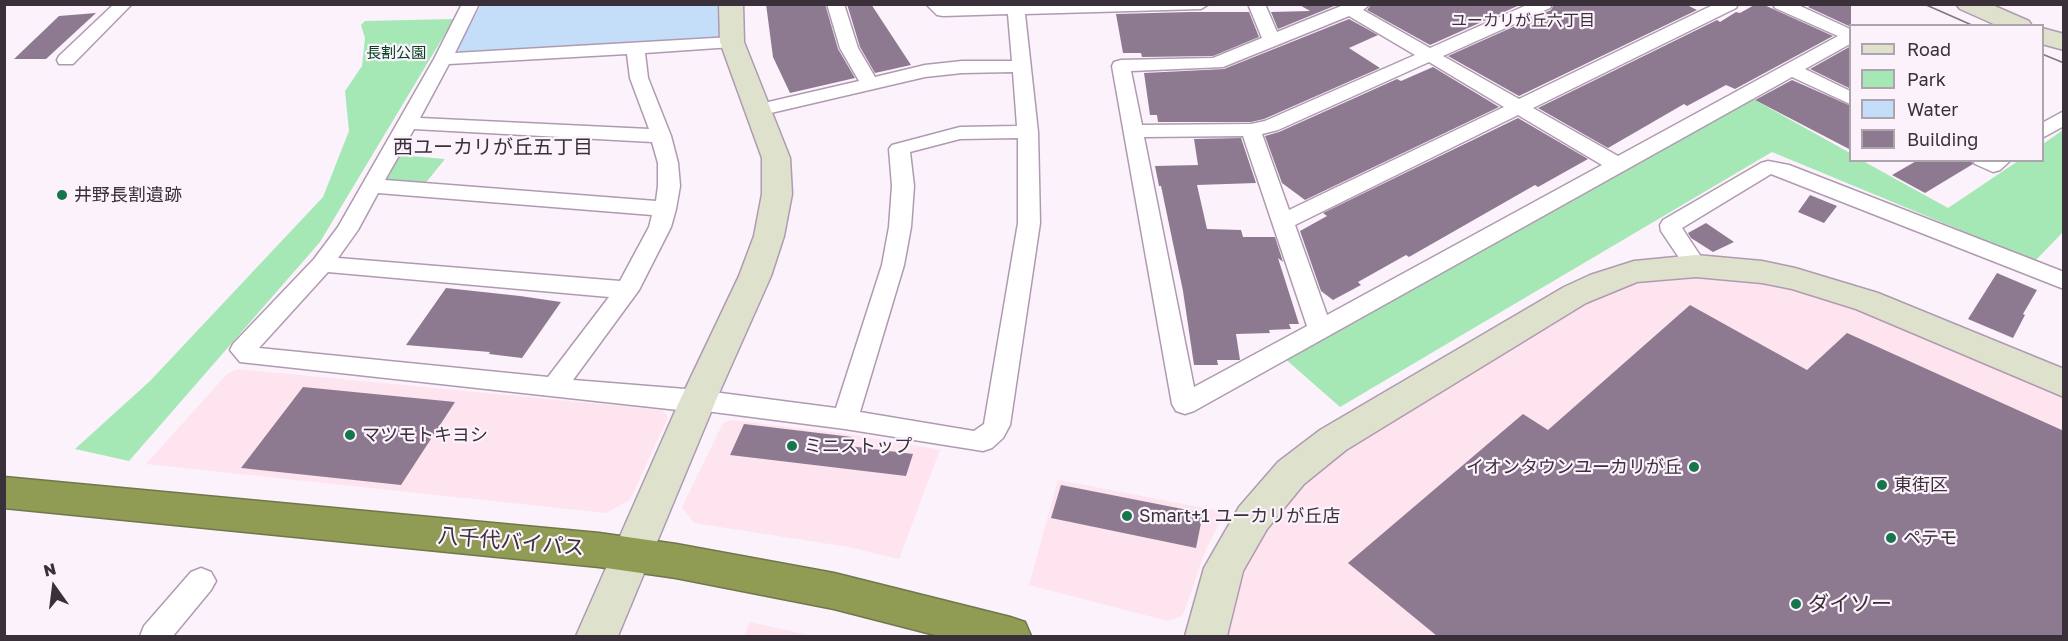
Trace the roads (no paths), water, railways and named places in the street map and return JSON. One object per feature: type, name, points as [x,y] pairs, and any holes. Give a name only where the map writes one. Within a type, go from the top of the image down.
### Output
[{"type":"highway","name":"八千代バイパス","points":[[4,492],[587,549],[676,561],[834,591],[1010,636]]},
{"type":"street","points":[[66,60],[124,4]]},
{"type":"street","points":[[471,4],[443,59],[347,230],[322,264],[242,350],[249,356],[678,400],[698,400],[845,419],[974,441],[982,441],[994,431],[997,425],[1029,223],[1028,132],[1016,10]]},
{"type":"street","points":[[597,636],[698,400],[755,276],[769,236],[777,194],[776,158],[732,42],[731,4]]},
{"type":"street","points":[[835,4],[849,48],[870,84]]},
{"type":"street","points":[[934,4],[936,8],[943,11],[1201,4]]},
{"type":"street","points":[[1256,4],[1272,40]]},
{"type":"street","points":[[1133,131],[1251,130],[1271,126],[1544,4]]},
{"type":"street","points":[[1283,222],[1730,4]]},
{"type":"street","points":[[1780,4],[1849,35]]},
{"type":"street","points":[[1968,4],[2015,24]]},
{"type":"street","points":[[1618,165],[1429,56],[1356,7],[1216,63],[1121,66],[1185,404],[1792,70],[1849,37]]},
{"type":"street","points":[[2044,34],[2064,43]]},
{"type":"street","points":[[443,59],[732,42]]},
{"type":"street","points":[[554,387],[627,290],[660,227],[665,209],[669,186],[668,163],[661,136],[639,78],[635,48]]},
{"type":"street","points":[[758,110],[943,69],[1022,66]]},
{"type":"street","points":[[1792,70],[1849,97]]},
{"type":"street","points":[[407,123],[661,136]]},
{"type":"street","points":[[1251,130],[1320,330]]},
{"type":"street","points":[[845,419],[893,264],[899,236],[903,186],[899,149],[960,133],[1028,132]]},
{"type":"street","points":[[1986,162],[1993,166],[1998,162]]},
{"type":"street","points":[[1696,266],[1672,231],[1671,225],[1768,167],[1782,169],[2064,281]]},
{"type":"street","points":[[372,186],[665,209]]},
{"type":"street","points":[[322,264],[627,290]]},
{"type":"street","points":[[1206,636],[1224,568],[1253,518],[1292,473],[1333,440],[1575,294],[1600,282],[1634,272],[1696,266],[1762,272],[1825,287],[1867,301],[2064,384]]},
{"type":"street","points":[[155,636],[201,581]]},
{"type":"water","points":[[481,5],[730,5],[725,37],[463,54],[457,49]]},
{"type":"tram line","points":[[1924,4],[1969,24]]},
{"type":"tram line","points":[[2044,55],[2064,63]]},
{"type":"place","name":"井野長割遺跡","points":[[62,195]]},
{"type":"place","name":"マツモトキヨシ","points":[[350,435]]},
{"type":"place","name":"ミニストップ","points":[[792,446]]},
{"type":"place","name":"イオンタウンユーカリが丘","points":[[1694,467]]},
{"type":"place","name":"東街区","points":[[1882,485]]},
{"type":"place","name":"Smart+1 ユーカリが丘店","points":[[1127,516]]},
{"type":"place","name":"ペテモ","points":[[1891,538]]},
{"type":"place","name":"ダイソー","points":[[1796,604]]},
{"type":"district","name":"ユーカリが丘六丁目","points":[[1523,21]]},
{"type":"district","name":"西ユーカリが丘五丁目","points":[[493,148]]},
{"type":"park label","name":"長割公園","points":[[396,53]]}]
